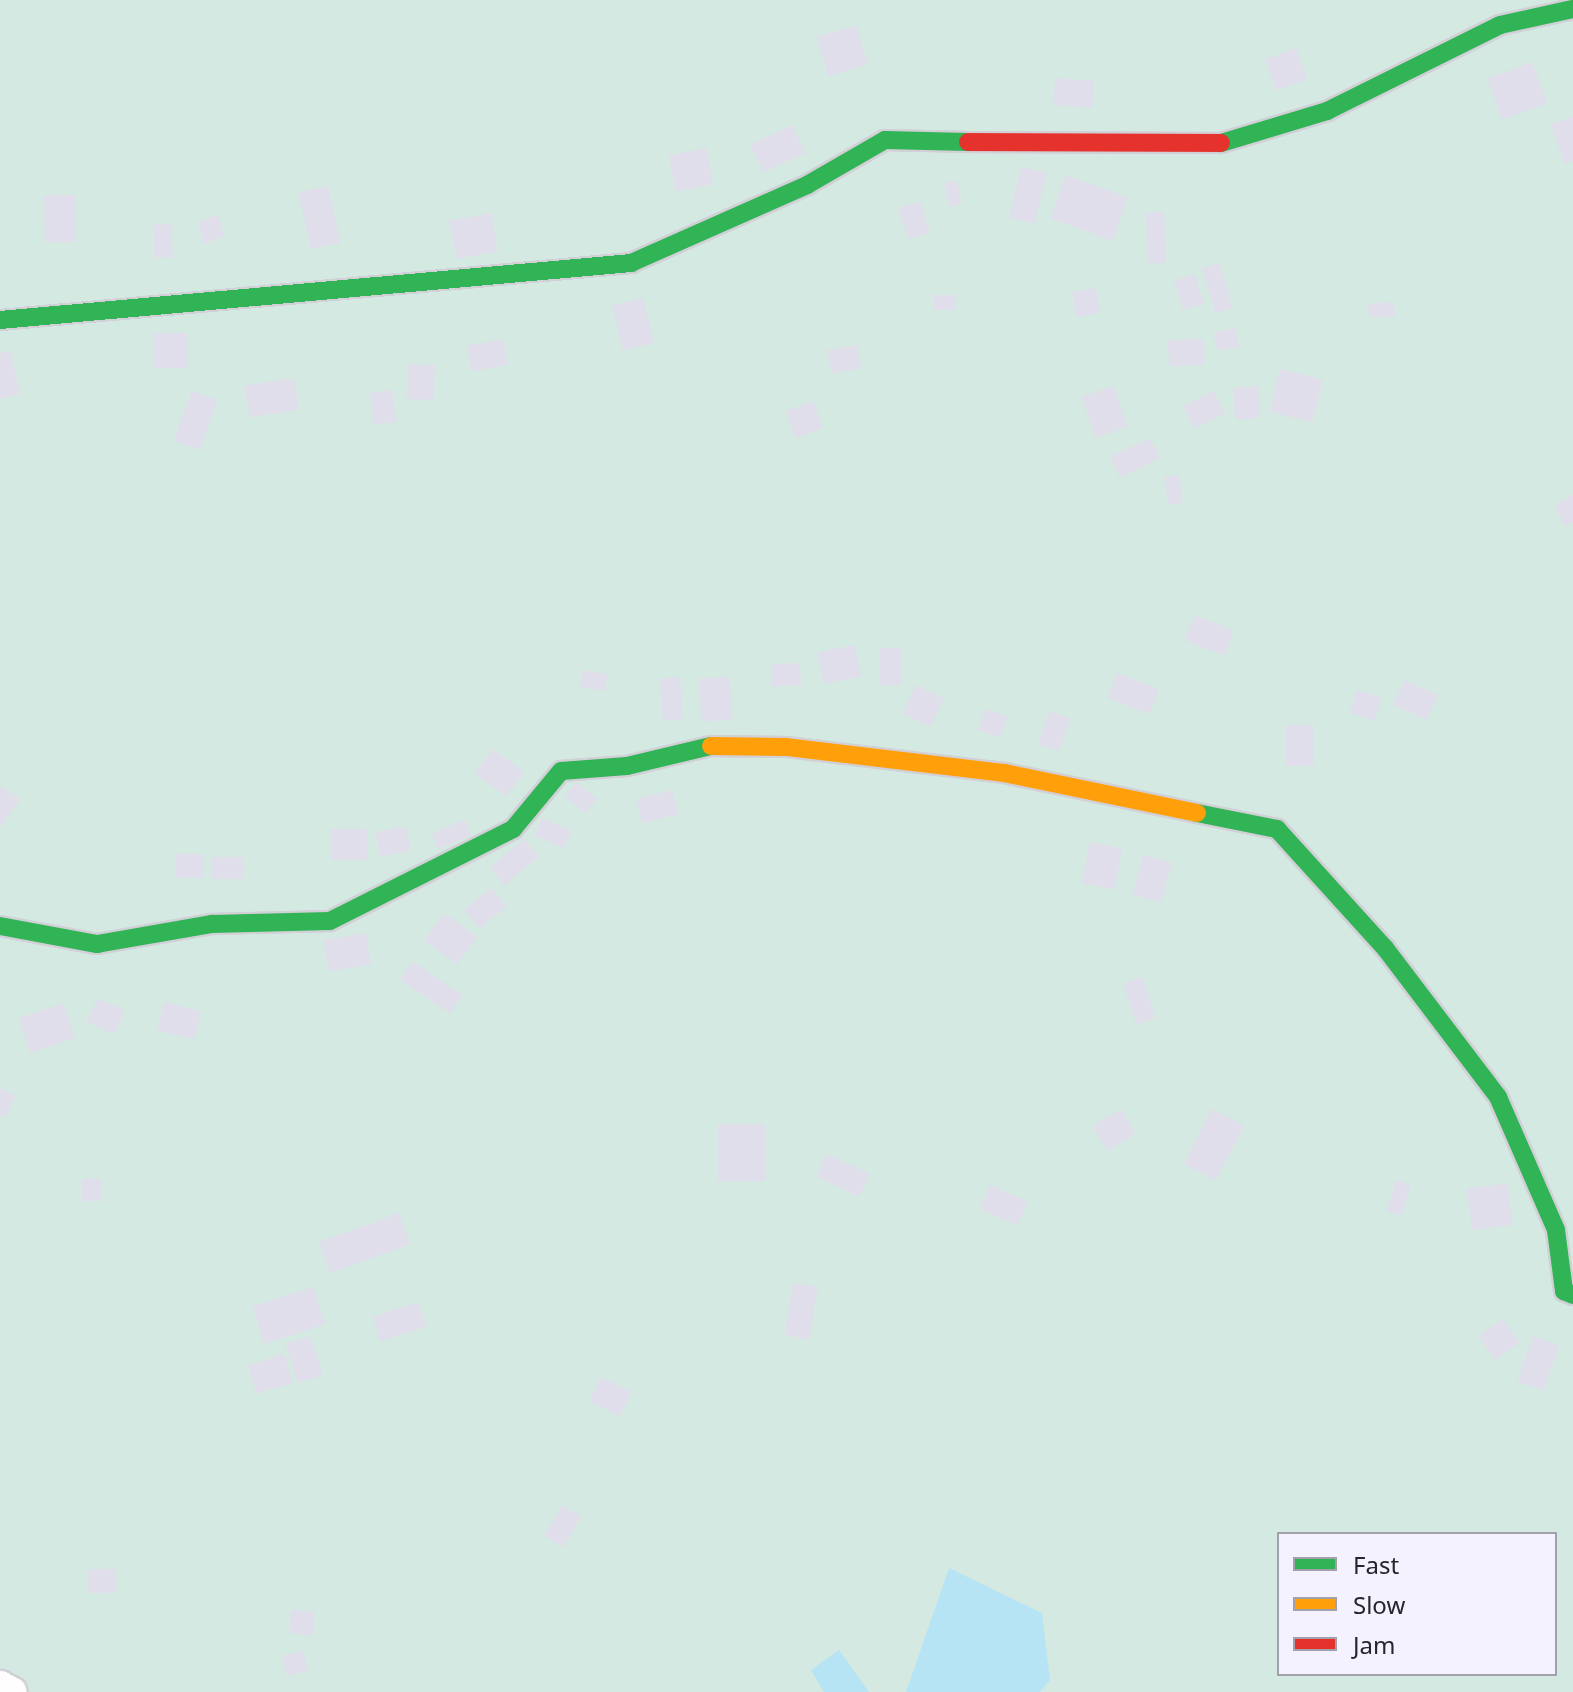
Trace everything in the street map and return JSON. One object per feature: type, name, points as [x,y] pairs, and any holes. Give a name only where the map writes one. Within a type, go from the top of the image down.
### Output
[{"type":"street","points":[[0,320],[631,263],[807,185],[885,140],[1210,146],[1327,111],[1500,25],[1573,9]]},
{"type":"street","points":[[0,926],[97,944],[212,924],[330,921],[513,829],[561,771],[627,766],[715,745],[786,747],[1004,773],[1277,829],[1385,948],[1498,1097],[1556,1230],[1564,1291],[1573,1295]]},
{"type":"street","points":[[0,1686],[12,1692]]},
{"type":"green space","points":[[0,0],[1573,0],[1573,1692],[0,1692]]},
{"type":"water","points":[[949,1568],[1042,1613],[1050,1680],[1040,1692],[906,1692]]},
{"type":"water","points":[[839,1650],[869,1692],[824,1692],[811,1670]]},
{"type":"building","points":[[856,25],[868,64],[829,76],[817,37]]},
{"type":"building","points":[[1296,48],[1307,79],[1276,90],[1265,59]]},
{"type":"building","points":[[1532,62],[1547,103],[1502,120],[1487,78]]},
{"type":"building","points":[[1055,78],[1094,81],[1092,108],[1053,105]]},
{"type":"building","points":[[1573,117],[1573,161],[1565,164],[1550,124]]},
{"type":"building","points":[[792,125],[805,153],[763,173],[750,144]]},
{"type":"building","points":[[706,148],[713,184],[676,192],[669,155]]},
{"type":"building","points":[[1021,167],[1046,173],[1035,224],[1009,218]]},
{"type":"building","points":[[1066,175],[1128,198],[1112,241],[1050,218]]},
{"type":"building","points":[[957,180],[962,203],[949,206],[944,183]]},
{"type":"building","points":[[328,186],[340,243],[311,249],[299,192]]},
{"type":"building","points":[[75,195],[76,242],[45,243],[44,196]]},
{"type":"building","points":[[920,201],[930,232],[908,239],[898,208]]},
{"type":"building","points":[[1164,212],[1166,263],[1148,264],[1146,213]]},
{"type":"building","points":[[491,213],[498,251],[456,259],[450,220]]},
{"type":"building","points":[[218,215],[225,237],[204,244],[197,222]]},
{"type":"building","points":[[171,224],[173,257],[155,258],[153,225]]},
{"type":"building","points":[[1219,263],[1233,308],[1216,313],[1202,268]]},
{"type":"building","points":[[1195,274],[1204,304],[1183,310],[1174,280]]},
{"type":"building","points":[[1096,288],[1100,313],[1076,316],[1072,292]]},
{"type":"building","points":[[934,295],[955,295],[955,310],[934,310]]},
{"type":"building","points":[[643,298],[654,343],[623,350],[612,306]]},
{"type":"building","points":[[1394,302],[1395,316],[1369,318],[1368,304]]},
{"type":"building","points":[[1235,328],[1239,347],[1217,351],[1213,333]]},
{"type":"building","points":[[153,333],[187,333],[187,368],[153,368]]},
{"type":"building","points":[[503,339],[508,365],[472,372],[467,346]]},
{"type":"building","points":[[1203,339],[1204,365],[1169,366],[1168,340]]},
{"type":"building","points":[[857,345],[861,369],[831,373],[827,350]]},
{"type":"building","points":[[10,351],[20,394],[0,399],[0,353]]},
{"type":"building","points":[[408,364],[435,365],[434,400],[407,399]]},
{"type":"building","points":[[1280,369],[1323,380],[1312,422],[1269,412]]},
{"type":"building","points":[[294,378],[299,410],[250,417],[245,386]]},
{"type":"building","points":[[1114,386],[1127,427],[1095,437],[1082,397]]},
{"type":"building","points":[[1258,386],[1260,418],[1235,420],[1233,388]]},
{"type":"building","points":[[392,390],[396,422],[374,424],[370,393]]},
{"type":"building","points":[[192,391],[217,400],[199,450],[174,441]]},
{"type":"building","points":[[1214,391],[1225,413],[1194,428],[1183,406]]},
{"type":"building","points":[[813,401],[823,428],[796,438],[786,411]]},
{"type":"building","points":[[1150,438],[1160,459],[1120,477],[1110,457]]},
{"type":"building","points":[[1179,475],[1183,503],[1168,505],[1164,477]]},
{"type":"building","points":[[1573,495],[1573,522],[1565,526],[1554,506]]},
{"type":"building","points":[[1195,615],[1234,631],[1224,656],[1185,640]]},
{"type":"building","points":[[855,645],[861,676],[824,684],[818,652]]},
{"type":"building","points":[[879,648],[901,648],[901,685],[879,685]]},
{"type":"building","points":[[800,663],[801,685],[772,686],[771,665]]},
{"type":"building","points":[[583,670],[608,674],[605,691],[580,687]]},
{"type":"building","points":[[1117,673],[1159,689],[1149,714],[1107,698]]},
{"type":"building","points":[[680,677],[683,719],[663,720],[660,678]]},
{"type":"building","points":[[730,677],[732,720],[701,722],[699,679]]},
{"type":"building","points":[[1404,680],[1438,695],[1427,720],[1393,705]]},
{"type":"building","points":[[916,685],[944,698],[931,727],[902,714]]},
{"type":"building","points":[[1357,690],[1382,698],[1374,721],[1350,713]]},
{"type":"building","points":[[985,709],[1008,717],[1001,738],[978,730]]},
{"type":"building","points":[[1049,711],[1070,718],[1059,751],[1038,744]]},
{"type":"building","points":[[1286,725],[1314,725],[1314,766],[1286,766]]},
{"type":"building","points":[[493,749],[524,772],[506,796],[475,773]]},
{"type":"building","points":[[576,782],[597,799],[586,813],[565,796]]},
{"type":"building","points":[[0,785],[20,799],[0,828]]},
{"type":"building","points":[[672,790],[678,814],[642,823],[636,799]]},
{"type":"building","points":[[542,818],[571,831],[564,848],[534,835]]},
{"type":"building","points":[[465,820],[471,836],[437,849],[431,833]]},
{"type":"building","points":[[406,826],[411,851],[380,856],[376,832]]},
{"type":"building","points":[[331,829],[367,829],[367,860],[331,860]]},
{"type":"building","points":[[524,839],[539,857],[504,886],[490,868]]},
{"type":"building","points":[[1090,842],[1122,848],[1114,890],[1082,883]]},
{"type":"building","points":[[175,854],[203,854],[203,878],[175,878]]},
{"type":"building","points":[[1143,855],[1172,863],[1161,902],[1132,895]]},
{"type":"building","points":[[211,857],[243,857],[243,879],[211,879]]},
{"type":"building","points":[[492,888],[507,907],[479,928],[464,910]]},
{"type":"building","points":[[444,913],[477,937],[457,965],[424,941]]},
{"type":"building","points":[[366,933],[371,965],[329,971],[324,940]]},
{"type":"building","points":[[412,961],[463,995],[450,1013],[400,979]]},
{"type":"building","points":[[1142,977],[1155,1018],[1136,1024],[1123,983]]},
{"type":"building","points":[[98,998],[125,1011],[114,1035],[87,1021]]},
{"type":"building","points":[[164,1002],[201,1011],[194,1039],[157,1030]]},
{"type":"building","points":[[63,1003],[75,1038],[31,1053],[19,1018]]},
{"type":"building","points":[[0,1088],[16,1096],[5,1117],[0,1115]]},
{"type":"building","points":[[1121,1109],[1136,1134],[1108,1151],[1093,1126]]},
{"type":"building","points":[[1212,1109],[1244,1125],[1216,1181],[1184,1164]]},
{"type":"building","points":[[718,1124],[765,1124],[765,1181],[718,1181]]},
{"type":"building","points":[[827,1154],[870,1174],[859,1197],[816,1177]]},
{"type":"building","points":[[82,1179],[101,1179],[101,1201],[82,1201]]},
{"type":"building","points":[[1396,1180],[1410,1184],[1401,1216],[1387,1212]]},
{"type":"building","points":[[1507,1183],[1513,1225],[1472,1230],[1466,1189]]},
{"type":"building","points":[[990,1185],[1028,1201],[1018,1225],[980,1209]]},
{"type":"building","points":[[399,1213],[410,1244],[330,1273],[319,1242]]},
{"type":"building","points":[[793,1283],[818,1287],[809,1339],[785,1335]]},
{"type":"building","points":[[313,1287],[325,1324],[264,1344],[252,1307]]},
{"type":"building","points":[[418,1302],[426,1327],[380,1342],[372,1317]]},
{"type":"building","points":[[1503,1319],[1520,1343],[1495,1360],[1478,1336]]},
{"type":"building","points":[[310,1336],[323,1375],[298,1383],[285,1344]]},
{"type":"building","points":[[1533,1336],[1559,1345],[1544,1391],[1517,1381]]},
{"type":"building","points":[[284,1354],[293,1383],[256,1394],[248,1365]]},
{"type":"building","points":[[601,1377],[632,1392],[620,1416],[589,1401]]},
{"type":"building","points":[[562,1505],[581,1516],[563,1547],[544,1536]]},
{"type":"building","points":[[87,1569],[116,1569],[116,1593],[87,1593]]},
{"type":"building","points":[[291,1610],[315,1612],[313,1635],[289,1633]]},
{"type":"building","points":[[304,1651],[308,1672],[286,1676],[282,1655]]},
{"type":"traffic: fast","points":[[1221,143],[1327,111],[1500,25],[1573,9]]},
{"type":"traffic: fast","points":[[0,320],[631,263],[807,185],[885,140],[968,142]]},
{"type":"traffic: fast","points":[[0,926],[97,944],[212,924],[330,921],[513,829],[561,771],[627,766],[711,746]]},
{"type":"traffic: fast","points":[[1197,813],[1277,829],[1385,948],[1498,1097],[1556,1230],[1564,1291],[1573,1295]]},
{"type":"traffic: slow","points":[[711,746],[786,747],[1004,773],[1197,813]]},
{"type":"traffic: jam","points":[[968,142],[1221,143]]}]
